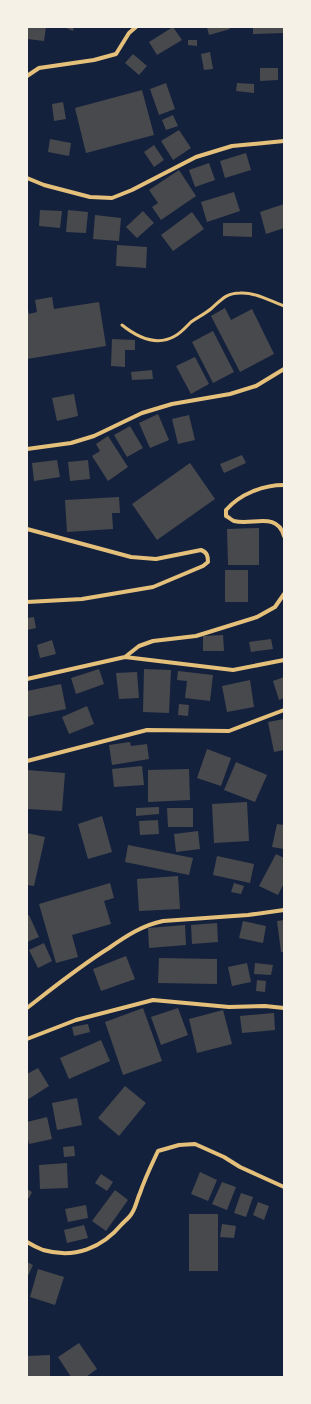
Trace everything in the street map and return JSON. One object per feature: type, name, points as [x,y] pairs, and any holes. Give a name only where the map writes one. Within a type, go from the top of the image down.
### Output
[{"type":"street","points":[[27,76],[39,68],[94,60],[116,54],[129,33],[136,27]]},
{"type":"street","points":[[27,178],[44,185],[90,197],[112,198],[132,190],[196,158],[232,146],[284,141]]},
{"type":"street","points":[[27,449],[71,443],[94,436],[142,413],[172,404],[230,394],[256,386],[284,369]]},
{"type":"street","points":[[284,485],[273,485],[244,495],[234,501],[226,510],[226,516],[233,520],[243,522],[267,521],[274,523],[281,529],[284,536]]},
{"type":"street","points":[[27,529],[131,557],[156,559],[201,550],[206,553],[208,558],[208,562],[203,566],[153,587],[82,598],[27,602]]},
{"type":"street","points":[[125,657],[139,646],[153,641],[196,636],[257,617],[275,607],[284,594]]},
{"type":"street","points":[[27,679],[125,657],[233,670],[284,660]]},
{"type":"street","points":[[27,761],[147,730],[230,731],[284,710]]},
{"type":"street","points":[[27,1008],[79,967],[140,928],[152,923],[248,915],[284,910]]},
{"type":"street","points":[[27,1039],[76,1020],[153,1000],[229,1007],[265,1006],[284,1008]]},
{"type":"street","points":[[27,1242],[43,1250],[58,1253],[71,1253],[98,1246],[109,1238],[133,1212],[158,1151],[179,1145],[195,1144],[284,1187]]},
{"type":"lane","points":[[122,325],[133,334],[145,339],[160,341],[175,336],[226,296],[240,293],[260,296],[284,306]]},
{"type":"building","points":[[27,27],[46,27],[44,41],[27,39]]},
{"type":"building","points":[[64,27],[74,27],[73,31]]},
{"type":"building","points":[[173,27],[182,40],[157,55],[149,42]]},
{"type":"building","points":[[207,27],[229,27],[230,29],[209,35]]},
{"type":"building","points":[[253,27],[284,27],[284,33],[253,34]]},
{"type":"building","points":[[188,40],[197,40],[197,46],[188,45]]},
{"type":"building","points":[[210,52],[213,69],[204,70],[201,54]]},
{"type":"building","points":[[133,54],[147,66],[139,75],[125,63]]},
{"type":"building","points":[[260,68],[278,68],[278,80],[260,81]]},
{"type":"building","points":[[166,83],[175,109],[159,115],[150,89]]},
{"type":"building","points":[[237,83],[254,84],[254,93],[236,91]]},
{"type":"building","points":[[142,90],[154,135],[86,153],[75,108]]},
{"type":"building","points":[[63,102],[66,119],[54,121],[52,104]]},
{"type":"building","points":[[173,115],[178,126],[166,130],[162,120]]},
{"type":"building","points":[[179,130],[191,148],[173,160],[161,141]]},
{"type":"building","points":[[50,139],[71,143],[69,156],[48,152]]},
{"type":"building","points":[[154,145],[164,160],[154,167],[144,152]]},
{"type":"building","points":[[246,153],[251,170],[225,178],[220,161]]},
{"type":"building","points":[[209,163],[215,180],[195,187],[189,170]]},
{"type":"building","points":[[179,170],[196,196],[161,220],[152,207],[158,203],[149,190]]},
{"type":"building","points":[[234,192],[240,211],[207,222],[201,202]]},
{"type":"building","points":[[284,204],[284,228],[266,234],[260,212]]},
{"type":"building","points":[[40,210],[62,211],[60,228],[39,226]]},
{"type":"building","points":[[68,210],[88,212],[86,233],[66,232]]},
{"type":"building","points":[[143,211],[154,223],[137,238],[126,227]]},
{"type":"building","points":[[192,212],[204,229],[173,251],[161,235]]},
{"type":"building","points":[[95,215],[121,218],[119,241],[93,239]]},
{"type":"building","points":[[223,223],[252,223],[252,237],[223,236]]},
{"type":"building","points":[[117,245],[147,247],[146,268],[116,266]]},
{"type":"building","points":[[52,297],[54,309],[99,302],[106,346],[27,359],[27,306],[29,314],[37,312],[35,300]]},
{"type":"building","points":[[225,308],[231,320],[252,309],[274,354],[240,372],[211,316]]},
{"type":"building","points":[[213,331],[234,372],[213,383],[192,342]]},
{"type":"building","points":[[112,339],[135,340],[135,350],[125,350],[125,367],[111,366]]},
{"type":"building","points":[[195,357],[209,384],[191,394],[176,366]]},
{"type":"building","points":[[152,370],[153,379],[132,380],[131,372]]},
{"type":"building","points":[[74,394],[78,416],[57,421],[52,398]]},
{"type":"building","points":[[158,414],[169,440],[150,448],[139,423]]},
{"type":"building","points":[[189,415],[195,440],[178,444],[172,419]]},
{"type":"building","points":[[130,426],[143,448],[127,457],[114,435]]},
{"type":"building","points":[[108,436],[128,467],[108,481],[92,456],[100,451],[96,444]]},
{"type":"building","points":[[242,455],[246,463],[224,473],[220,464]]},
{"type":"building","points":[[57,460],[60,477],[34,481],[32,463]]},
{"type":"building","points":[[88,460],[90,479],[70,481],[68,462]]},
{"type":"building","points":[[190,463],[215,499],[157,540],[132,504]]},
{"type":"building","points":[[119,497],[120,513],[112,513],[113,529],[67,532],[65,500]]},
{"type":"building","points":[[259,528],[259,565],[228,565],[227,529]]},
{"type":"building","points":[[225,570],[248,570],[248,602],[225,602]]},
{"type":"building","points":[[34,617],[36,628],[27,630],[27,618]]},
{"type":"building","points":[[223,635],[224,651],[203,651],[203,636]]},
{"type":"building","points":[[271,639],[273,649],[251,652],[249,642]]},
{"type":"building","points":[[52,640],[56,654],[40,658],[37,645]]},
{"type":"building","points":[[99,669],[104,684],[76,694],[71,678]]},
{"type":"building","points":[[144,669],[171,670],[169,713],[143,712]]},
{"type":"building","points":[[178,671],[213,675],[210,701],[185,698],[187,681],[177,680]]},
{"type":"building","points":[[137,672],[139,698],[119,699],[116,673]]},
{"type":"building","points":[[284,677],[284,698],[279,700],[273,681]]},
{"type":"building","points":[[250,680],[254,707],[227,712],[222,686]]},
{"type":"building","points":[[61,684],[66,709],[27,717],[27,691]]},
{"type":"building","points":[[179,704],[189,705],[188,716],[178,715]]},
{"type":"building","points":[[87,706],[94,724],[69,734],[62,717]]},
{"type":"building","points":[[284,719],[284,750],[274,752],[268,722]]},
{"type":"building","points":[[130,742],[131,746],[147,744],[149,759],[112,765],[109,745]]},
{"type":"building","points":[[207,749],[231,758],[221,786],[197,778]]},
{"type":"building","points":[[236,762],[267,775],[255,802],[224,790]]},
{"type":"building","points":[[142,766],[144,785],[114,787],[112,769]]},
{"type":"building","points":[[189,769],[190,800],[148,802],[148,770]]},
{"type":"building","points":[[27,770],[65,773],[62,811],[27,809]]},
{"type":"building","points":[[247,802],[249,841],[214,843],[212,804]]},
{"type":"building","points":[[159,807],[159,814],[136,816],[136,808]]},
{"type":"building","points":[[167,808],[193,808],[193,827],[168,827]]},
{"type":"building","points":[[102,816],[112,852],[88,859],[78,824]]},
{"type":"building","points":[[158,820],[159,834],[140,835],[139,821]]},
{"type":"building","points":[[277,824],[284,825],[284,849],[272,847]]},
{"type":"building","points":[[198,831],[200,849],[176,852],[174,834]]},
{"type":"building","points":[[27,833],[45,837],[34,886],[27,885]]},
{"type":"building","points":[[128,845],[193,858],[189,875],[125,862]]},
{"type":"building","points":[[276,854],[284,858],[284,883],[278,895],[259,886]]},
{"type":"building","points":[[217,856],[254,864],[250,883],[213,875]]},
{"type":"building","points":[[178,876],[180,909],[139,911],[137,879]]},
{"type":"building","points":[[110,883],[114,898],[104,901],[111,924],[72,935],[78,957],[56,963],[39,904]]},
{"type":"building","points":[[234,883],[244,886],[241,894],[231,892]]},
{"type":"building","points":[[29,915],[39,937],[27,942],[27,916]]},
{"type":"building","points":[[284,920],[284,952],[281,952],[277,921]]},
{"type":"building","points":[[243,921],[266,926],[263,943],[239,938]]},
{"type":"building","points":[[217,923],[218,942],[192,944],[191,925]]},
{"type":"building","points":[[185,925],[186,945],[149,948],[148,928]]},
{"type":"building","points":[[44,943],[52,961],[38,968],[29,950]]},
{"type":"building","points":[[126,956],[135,979],[101,991],[93,969]]},
{"type":"building","points":[[159,958],[217,959],[217,984],[158,983]]},
{"type":"building","points":[[247,963],[251,982],[232,986],[228,967]]},
{"type":"building","points":[[255,963],[273,965],[271,975],[254,974]]},
{"type":"building","points":[[257,980],[266,981],[265,992],[256,991]]},
{"type":"building","points":[[143,1008],[162,1061],[123,1075],[105,1022]]},
{"type":"building","points":[[178,1008],[188,1035],[161,1045],[151,1017]]},
{"type":"building","points":[[223,1010],[232,1044],[197,1053],[189,1019]]},
{"type":"building","points":[[274,1013],[275,1030],[242,1033],[240,1016]]},
{"type":"building","points":[[88,1024],[90,1032],[74,1036],[72,1027]]},
{"type":"building","points":[[101,1040],[110,1061],[69,1079],[60,1058]]},
{"type":"building","points":[[38,1068],[49,1086],[27,1100],[27,1074]]},
{"type":"building","points":[[125,1086],[146,1103],[119,1136],[98,1118]]},
{"type":"building","points":[[77,1098],[82,1125],[57,1130],[52,1103]]},
{"type":"building","points":[[47,1117],[52,1139],[29,1144],[27,1122]]},
{"type":"building","points":[[74,1146],[75,1156],[64,1157],[63,1147]]},
{"type":"building","points":[[67,1163],[68,1188],[40,1189],[39,1165]]},
{"type":"building","points":[[200,1172],[217,1180],[208,1201],[191,1194]]},
{"type":"building","points":[[101,1174],[113,1182],[107,1191],[95,1183]]},
{"type":"building","points":[[222,1182],[236,1187],[227,1210],[212,1204]]},
{"type":"building","points":[[27,1189],[32,1192],[29,1198],[27,1197]]},
{"type":"building","points":[[115,1190],[128,1200],[106,1231],[92,1221]]},
{"type":"building","points":[[241,1193],[253,1197],[246,1217],[234,1213]]},
{"type":"building","points":[[258,1202],[269,1206],[264,1220],[253,1215]]},
{"type":"building","points":[[86,1205],[88,1218],[68,1222],[65,1209]]},
{"type":"building","points":[[189,1214],[218,1214],[218,1271],[189,1271]]},
{"type":"building","points":[[222,1224],[236,1226],[234,1238],[220,1237]]},
{"type":"building","points":[[84,1225],[88,1238],[67,1243],[64,1230]]},
{"type":"building","points":[[27,1262],[33,1265],[27,1278]]},
{"type":"building","points":[[38,1269],[64,1277],[55,1305],[30,1297]]},
{"type":"building","points":[[79,1343],[97,1369],[86,1377],[71,1377],[58,1357]]},
{"type":"building","points":[[50,1355],[50,1377],[27,1377],[27,1356]]}]
